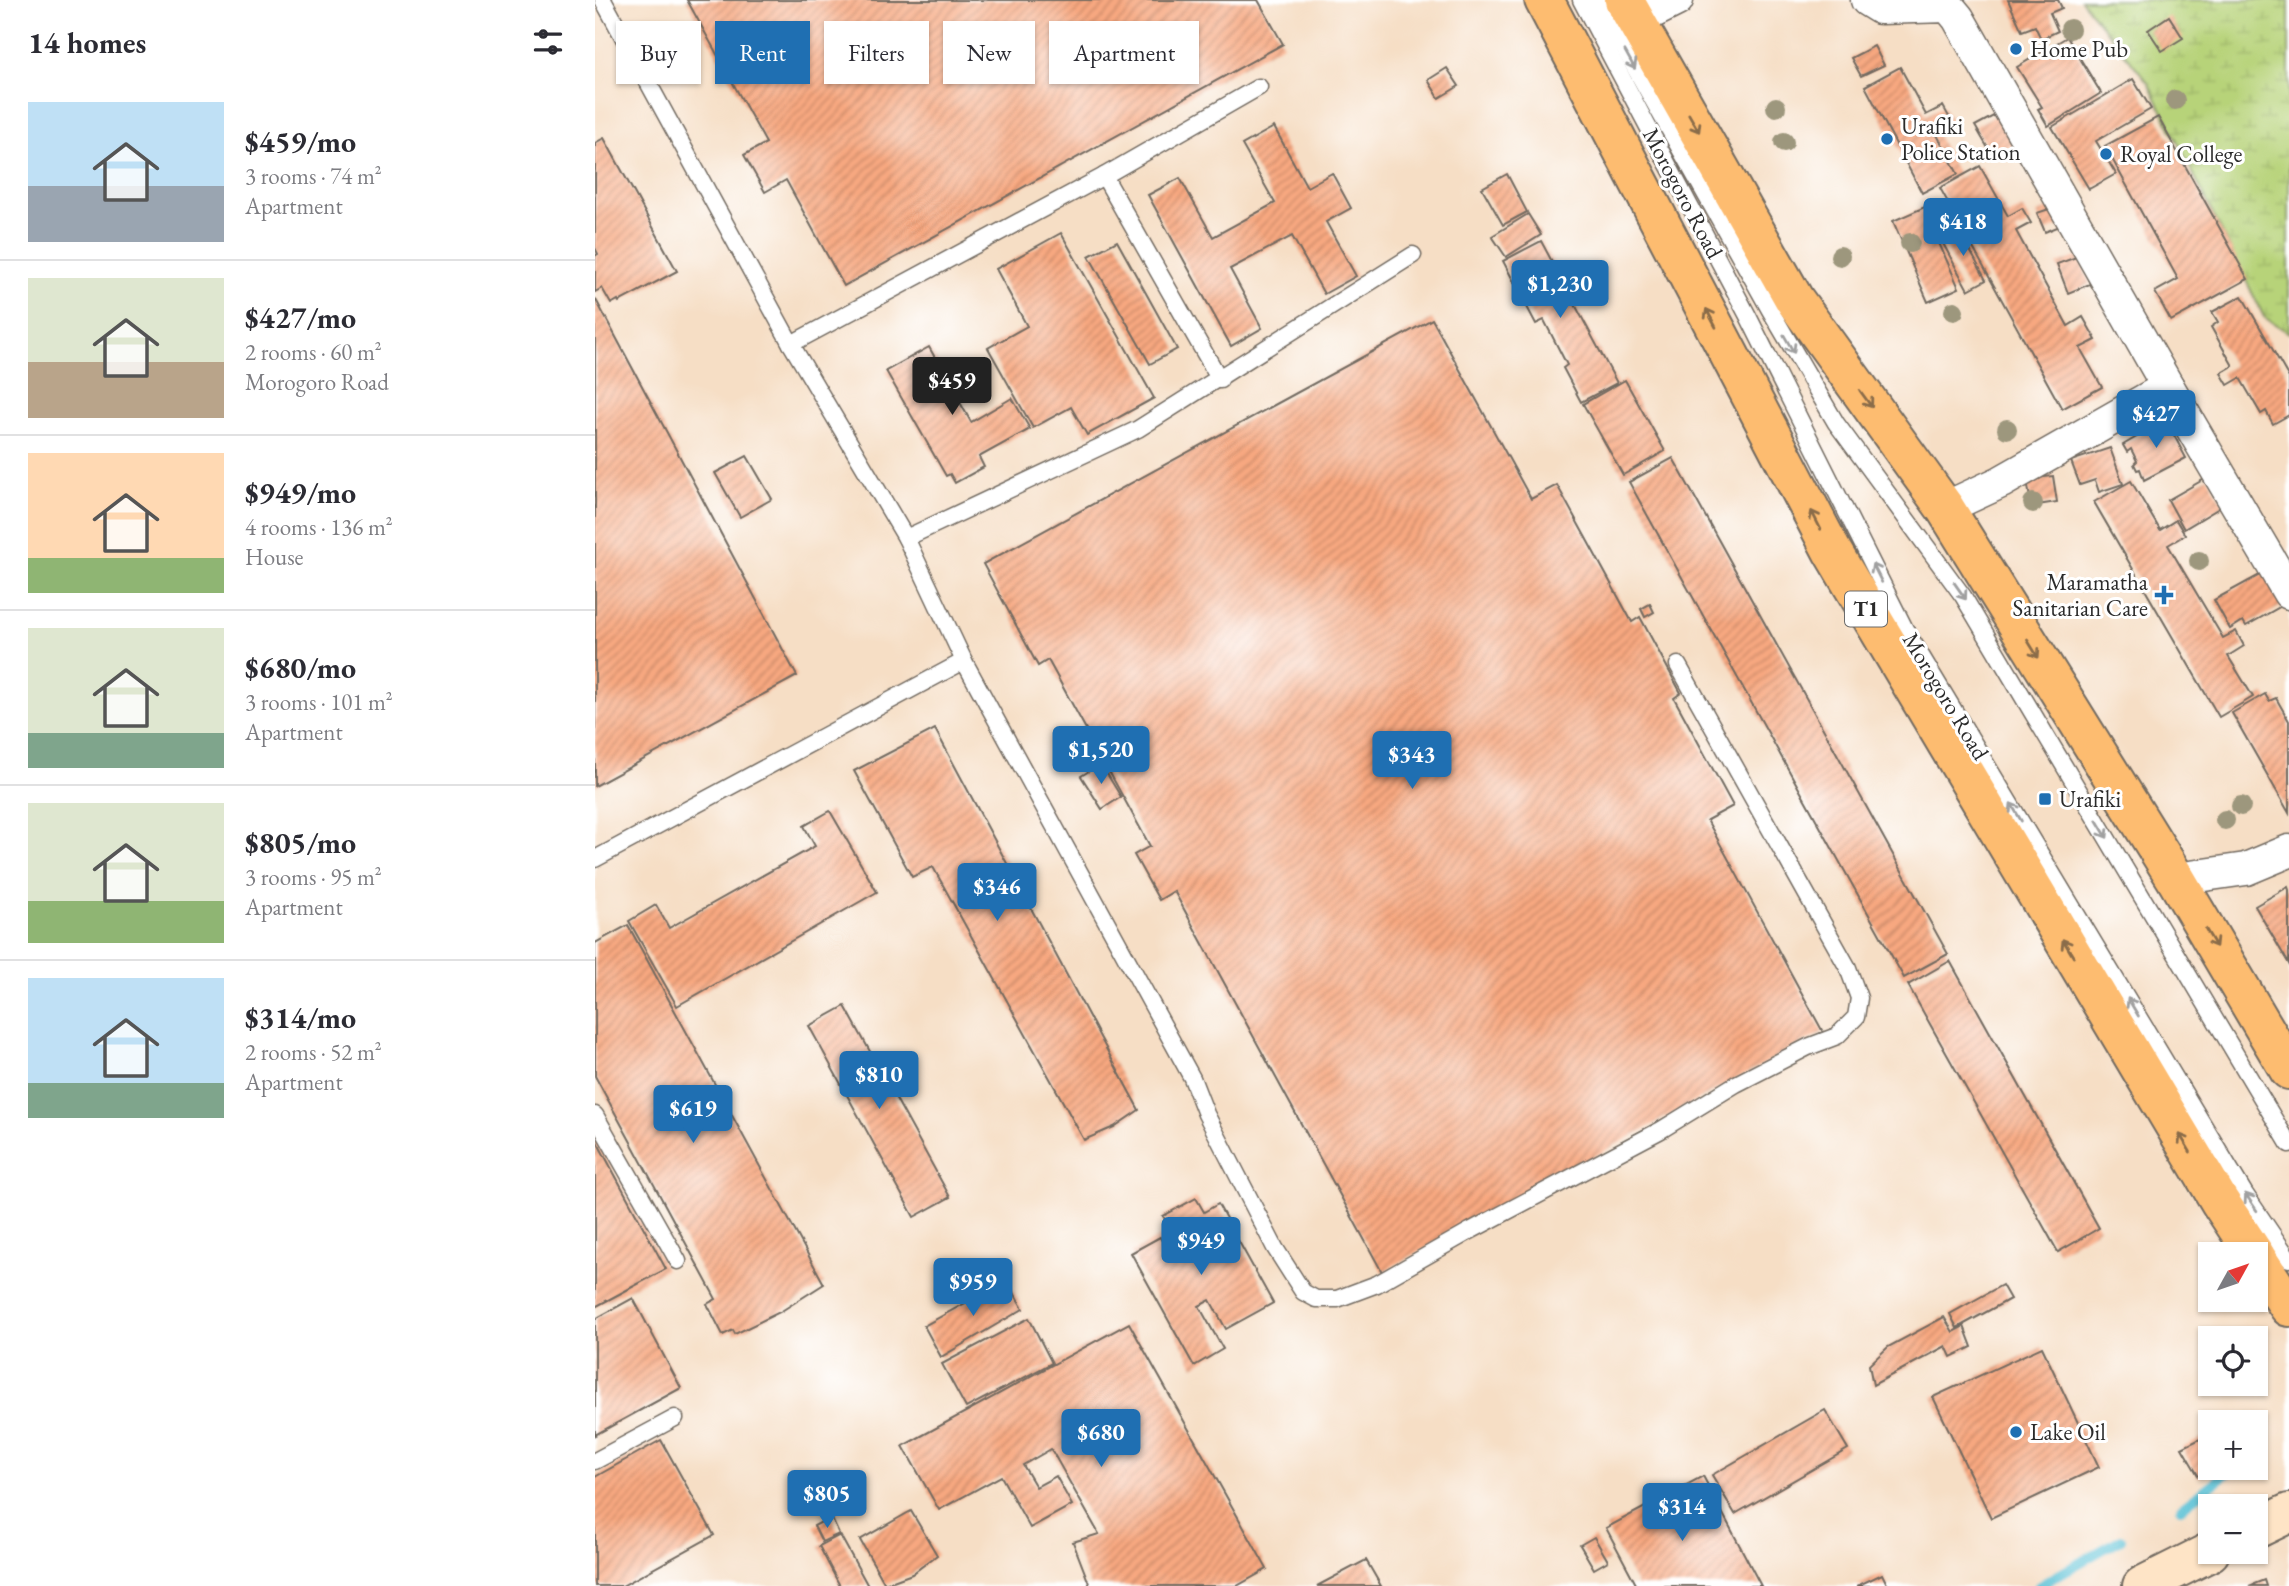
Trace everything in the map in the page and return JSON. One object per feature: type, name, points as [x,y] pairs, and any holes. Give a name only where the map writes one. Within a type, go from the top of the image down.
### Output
[{"type":"highway","name":"Morogoro Road","points":[[1543,0],[1832,551],[2246,1242]]},
{"type":"highway","name":"Morogoro Road","points":[[1629,10],[1794,299],[1945,508],[2176,879],[2289,1070]]},
{"type":"highway","name":"Morogoro Road","points":[[2268,1276],[2289,1307]]},
{"type":"main road","points":[[2268,1523],[2289,1513]]},
{"type":"main road","points":[[2142,1586],[2198,1558]]},
{"type":"street","points":[[1867,0],[1880,8],[1948,6],[1958,18],[2289,593]]},
{"type":"street","points":[[1629,10],[1672,1]]},
{"type":"street","points":[[1945,508],[2001,482],[2168,387]]},
{"type":"street","points":[[2176,879],[2246,869],[2289,851]]},
{"type":"lane","points":[[603,0],[791,344],[906,538],[964,661],[1192,1078],[1206,1114],[1275,1248],[1303,1292],[1316,1299],[1337,1299],[1377,1284],[1661,1129],[1737,1084],[1808,1047],[1837,1036],[1856,1017],[1859,998],[1848,968],[1678,665]]},
{"type":"lane","name":"Morogoro Road","points":[[1581,0],[1748,316],[1905,629],[2238,1182],[2289,1258]]},
{"type":"lane","name":"Morogoro Road","points":[[1597,0],[1756,286],[1836,423],[1963,596],[2289,1144]]},
{"type":"lane","points":[[791,344],[1104,176],[1259,87]]},
{"type":"lane","points":[[1104,176],[1220,380]]},
{"type":"lane","points":[[906,538],[1138,429],[1220,380],[1413,255]]},
{"type":"lane","points":[[595,859],[964,661]]},
{"type":"lane","points":[[595,1115],[678,1261]]},
{"type":"lane","points":[[595,1461],[675,1418]]},
{"type":"green space","points":[[2081,0],[2289,0],[2289,333],[2264,317],[2148,82]]},
{"type":"building","points":[[687,0],[1258,0],[1283,44],[844,286],[786,180],[765,192],[744,155],[766,143],[733,84],[810,84],[810,21],[715,21],[715,51]]},
{"type":"building","points":[[2008,0],[2058,0],[2062,8],[2050,13],[2058,31],[2041,39],[2035,26],[2022,31]]},
{"type":"building","points":[[2169,16],[2183,38],[2162,51],[2148,30]]},
{"type":"building","points":[[2067,37],[2101,93],[2048,126],[2038,109],[2042,107],[2017,67]]},
{"type":"building","points":[[1874,46],[1884,65],[1861,76],[1851,58]]},
{"type":"building","points":[[1900,67],[1926,115],[1943,106],[1953,124],[1936,133],[1958,174],[1922,193],[1865,86]]},
{"type":"building","points":[[1447,68],[1459,86],[1439,98],[1428,80]]},
{"type":"building","points":[[2133,79],[2151,109],[2096,141],[2116,174],[2089,189],[2052,127]]},
{"type":"building","points":[[1999,113],[2016,142],[1992,155],[1975,126]]},
{"type":"building","points":[[2158,117],[2248,279],[2171,321],[2155,292],[2178,279],[2105,146]]},
{"type":"building","points":[[1274,127],[1307,187],[1332,173],[1351,208],[1326,222],[1356,276],[1324,294],[1292,236],[1230,269],[1262,328],[1231,346],[1148,195],[1180,178],[1213,237],[1275,203],[1242,145]]},
{"type":"building","points":[[604,138],[677,271],[611,304],[602,288],[595,292],[595,256],[598,254],[595,248],[595,143]]},
{"type":"building","points":[[1980,166],[2008,216],[2022,208],[2031,223],[2016,231],[2068,326],[2083,317],[2096,340],[2080,348],[2102,387],[2062,409],[1940,188]]},
{"type":"building","points":[[1507,174],[1527,212],[1503,225],[1482,188]]},
{"type":"building","points":[[1936,202],[1947,230],[1935,234],[1959,288],[1928,302],[1893,221]]},
{"type":"building","points":[[2058,206],[2065,224],[2045,232],[2037,213]]},
{"type":"building","points":[[1528,214],[1541,235],[1506,257],[1492,236]]},
{"type":"building","points":[[1957,226],[1986,280],[1968,290],[1939,236]]},
{"type":"building","points":[[1061,233],[1154,398],[1087,435],[1071,407],[1033,428],[988,348],[1027,326],[996,269]]},
{"type":"building","points":[[1117,241],[1177,349],[1150,364],[1089,256]]},
{"type":"building","points":[[1541,241],[1617,383],[1581,402],[1563,368],[1567,365],[1544,320],[1536,324],[1503,261]]},
{"type":"building","points":[[2079,256],[2090,284],[2068,293],[2057,264]]},
{"type":"building","points":[[2242,296],[2289,378],[2289,415],[2273,424],[2266,411],[2261,414],[2240,378],[2228,385],[2221,373],[2233,366],[2211,327],[2218,322],[2212,312]]},
{"type":"building","points":[[595,298],[797,676],[595,786]]},
{"type":"building","points":[[1432,319],[1531,499],[1557,485],[1632,622],[1640,617],[1681,693],[1674,698],[1733,806],[1707,820],[1823,1032],[1382,1272],[1174,891],[1159,900],[1134,855],[1150,846],[1048,660],[1038,666],[983,564]]},
{"type":"building","points":[[929,347],[971,422],[1012,398],[1030,429],[979,457],[984,467],[955,483],[950,474],[946,476],[886,371]]},
{"type":"building","points":[[1625,380],[1665,451],[1623,475],[1583,404]]},
{"type":"building","points":[[2166,420],[2186,458],[2144,480],[2140,469],[2137,470],[2134,464],[2137,461],[2131,449],[2127,452],[2123,445]]},
{"type":"building","points":[[2110,448],[2123,484],[2099,492],[2095,480],[2080,485],[2071,461]]},
{"type":"building","points":[[747,456],[772,499],[740,517],[715,473]]},
{"type":"building","points":[[1673,458],[1948,954],[1904,978],[1629,482]]},
{"type":"building","points":[[2053,476],[2057,502],[2031,506],[2027,479]]},
{"type":"building","points":[[2208,477],[2224,505],[2184,529],[2168,500]]},
{"type":"building","points":[[2131,481],[2160,530],[2176,520],[2185,535],[2168,545],[2223,638],[2236,631],[2244,646],[2228,656],[2253,697],[2219,717],[2094,502]]},
{"type":"building","points":[[2265,572],[2283,605],[2246,626],[2243,621],[2230,629],[2214,600]]},
{"type":"building","points":[[1650,604],[1654,612],[1645,617],[1641,609]]},
{"type":"building","points":[[2265,694],[2269,701],[2276,698],[2289,721],[2289,813],[2232,713]]},
{"type":"building","points":[[935,729],[1139,1110],[1114,1127],[1084,1140],[933,867],[912,877],[854,771]]},
{"type":"building","points":[[1101,764],[1121,797],[1102,809],[1081,776]]},
{"type":"building","points":[[830,811],[877,892],[677,1006],[629,921],[656,905],[669,928],[815,846],[804,826]]},
{"type":"building","points":[[2288,887],[2289,890],[2289,964],[2255,906]]},
{"type":"building","points":[[628,925],[824,1284],[780,1312],[735,1334],[733,1330],[723,1335],[707,1304],[716,1299],[595,1076],[595,943]]},
{"type":"building","points":[[1950,961],[2099,1228],[2058,1252],[1908,985]]},
{"type":"building","points":[[845,1006],[950,1197],[914,1217],[809,1026]]},
{"type":"building","points":[[595,1138],[666,1269],[595,1307]]},
{"type":"building","points":[[1196,1198],[1204,1212],[1218,1204],[1273,1303],[1226,1329],[1210,1300],[1199,1306],[1223,1349],[1194,1366],[1131,1253],[1160,1237],[1166,1249],[1179,1242],[1163,1216]]},
{"type":"building","points":[[1007,1280],[1023,1309],[941,1357],[924,1326]]},
{"type":"building","points":[[2002,1285],[2010,1299],[1957,1328],[1950,1314]]},
{"type":"building","points":[[633,1298],[681,1388],[595,1435],[595,1319]]},
{"type":"building","points":[[1944,1317],[1953,1332],[1964,1326],[1972,1347],[1951,1357],[1946,1346],[1873,1385],[1869,1365],[1888,1347]]},
{"type":"building","points":[[1029,1318],[1052,1363],[966,1408],[942,1364]]},
{"type":"building","points":[[1129,1323],[1267,1569],[1237,1586],[1090,1586],[1073,1542],[1099,1534],[1051,1449],[1023,1465],[1036,1487],[1056,1476],[1072,1505],[1030,1528],[1001,1476],[939,1510],[903,1446]]},
{"type":"building","name":"Lake Oil","points":[[2042,1347],[2099,1467],[1991,1518],[1933,1397]]},
{"type":"building","points":[[1825,1410],[1848,1449],[1735,1514],[1712,1475]]},
{"type":"building","points":[[661,1440],[714,1535],[622,1586],[595,1586],[595,1477]]},
{"type":"building","points":[[2198,1440],[2198,1475],[2182,1448]]},
{"type":"building","points":[[1703,1476],[1761,1586],[1637,1586],[1606,1528]]},
{"type":"building","points":[[911,1511],[937,1555],[912,1574],[885,1584],[860,1540]]},
{"type":"building","points":[[831,1517],[839,1534],[822,1542],[814,1526]]},
{"type":"building","points":[[840,1535],[868,1586],[840,1586],[819,1546]]},
{"type":"building","points":[[1594,1537],[1608,1561],[1594,1569],[1580,1545]]},
{"type":"building","points":[[1366,1560],[1381,1586],[1317,1586]]},
{"type":"building","points":[[1882,1574],[1888,1586],[1857,1586]]},
{"type":"building","points":[[2264,1580],[2266,1586],[2249,1586]]},
{"type":"waterway","points":[[2181,1508],[2218,1480]]},
{"type":"waterway","points":[[2039,1586],[2121,1539]]},
{"type":"place","name":"Home Pub","points":[[2016,49]]},
{"type":"place","name":"Urafiki Police Station","points":[[1887,139]]},
{"type":"place","name":"Royal College","points":[[2106,154]]},
{"type":"place","name":"Maramatha Sanitarian Care","points":[[2164,595]]},
{"type":"place","name":"Urafiki","points":[[2045,799]]},
{"type":"place","name":"Lake Oil","points":[[2016,1432]]}]
